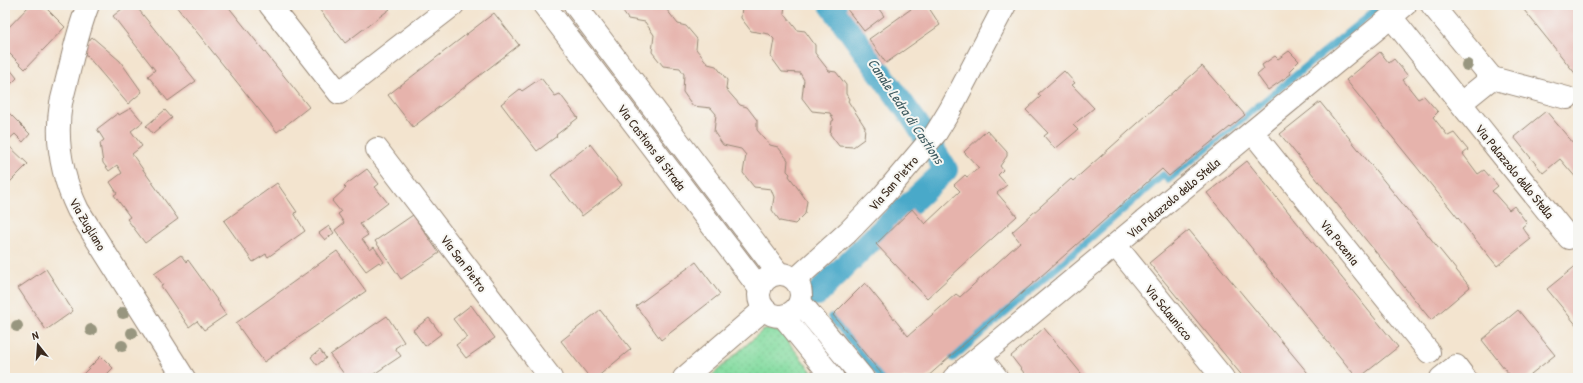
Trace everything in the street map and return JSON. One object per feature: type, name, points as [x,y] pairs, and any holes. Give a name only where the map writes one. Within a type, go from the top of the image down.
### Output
[{"type":"street","name":"Via Zugliano","points":[[88,5],[73,54],[61,104],[59,130],[63,170],[68,190],[78,210],[184,378]]},
{"type":"street","points":[[270,5],[339,93],[453,5]]},
{"type":"street","name":"Via Castions di Strada","points":[[544,5],[666,164],[769,305],[833,378]]},
{"type":"street","name":"Via Castions di Strada","points":[[575,5],[683,149],[787,277]]},
{"type":"street","points":[[1432,5],[1492,78],[1567,98]]},
{"type":"street","name":"Via San Pietro","points":[[769,305],[767,278],[787,277],[848,232],[881,198],[936,133],[950,110],[1004,6]]},
{"type":"street","name":"Via Palazzolo dello Stella","points":[[954,378],[1116,246],[1398,11],[1461,103],[1569,238]]},
{"type":"street","points":[[1461,103],[1492,78]]},
{"type":"street","name":"Via Pocenia","points":[[1252,132],[1428,352]]},
{"type":"street","name":"Via San Pietro","points":[[377,149],[551,378]]},
{"type":"street","points":[[666,164],[683,149]]},
{"type":"street","name":"Via Sclaunicco","points":[[1116,246],[1223,378]]},
{"type":"street","points":[[684,378],[769,305],[794,311],[800,302],[800,290],[787,277]]},
{"type":"street","points":[[800,302],[863,378]]},
{"type":"street","points":[[980,357],[997,378]]},
{"type":"street","points":[[1441,378],[1456,366],[1465,378]]},
{"type":"green space","points":[[769,329],[781,333],[817,378],[709,378],[762,331]]},
{"type":"building","points":[[30,5],[43,5],[65,27],[25,69],[5,49],[5,34],[8,31],[7,29]]},
{"type":"building","points":[[127,5],[135,5],[196,81],[168,101],[148,76],[155,70],[113,16]]},
{"type":"building","points":[[175,5],[227,5],[309,107],[277,132]]},
{"type":"building","points":[[316,5],[386,5],[390,9],[345,43]]},
{"type":"building","points":[[618,5],[663,5],[678,24],[686,26],[697,39],[696,49],[708,64],[716,66],[727,80],[726,89],[740,105],[747,107],[757,120],[757,130],[770,145],[778,147],[788,160],[787,171],[790,174],[789,176],[807,201],[805,214],[795,224],[780,221],[772,210],[774,197],[771,189],[754,187],[743,173],[746,155],[741,149],[723,145],[714,132],[716,114],[711,108],[693,106],[683,92],[684,74],[680,68],[663,66],[652,52],[654,35],[645,22],[628,19]]},
{"type":"building","points":[[742,5],[785,5],[784,13],[797,30],[805,31],[815,45],[815,53],[829,71],[836,72],[846,85],[846,94],[849,99],[848,101],[865,127],[864,139],[853,147],[839,146],[830,134],[832,121],[834,120],[830,113],[812,111],[802,98],[804,80],[800,73],[782,72],[771,57],[774,39],[769,34],[751,31],[741,18]]},
{"type":"building","points":[[851,5],[876,5],[884,16],[864,31],[846,8]]},
{"type":"building","points":[[927,5],[940,25],[886,63],[869,39],[911,9],[908,6]]},
{"type":"building","points":[[1520,5],[1574,5],[1578,11],[1578,77]]},
{"type":"building","points":[[494,13],[519,45],[413,127],[388,95]]},
{"type":"building","points":[[92,37],[120,61],[142,92],[128,104],[82,50]]},
{"type":"building","points":[[1289,51],[1299,61],[1289,71],[1291,74],[1268,90],[1257,75],[1264,69],[1262,65],[1275,56],[1278,59]]},
{"type":"building","points":[[1380,52],[1389,63],[1394,59],[1408,76],[1403,80],[1418,99],[1424,96],[1438,112],[1433,117],[1448,136],[1454,133],[1468,150],[1463,154],[1478,174],[1484,170],[1498,186],[1492,191],[1509,210],[1514,206],[1527,223],[1522,227],[1531,239],[1497,266],[1346,80]]},
{"type":"building","points":[[1202,66],[1245,115],[1169,176],[1162,169],[926,378],[885,378],[833,315],[865,283],[908,336],[956,294],[960,297],[1020,242],[1012,232],[1071,179],[1073,181]]},
{"type":"building","points":[[9,68],[17,78],[5,90],[5,69],[6,70]]},
{"type":"building","points":[[1064,71],[1075,83],[1072,85],[1094,108],[1073,125],[1078,130],[1055,149],[1044,136],[1048,133],[1026,110],[1041,96],[1038,94]]},
{"type":"building","points":[[541,78],[555,96],[560,94],[578,118],[537,151],[501,104],[520,89],[522,91]]},
{"type":"building","points":[[1320,102],[1470,287],[1431,320],[1280,134]]},
{"type":"building","points":[[131,108],[143,122],[131,131],[142,146],[132,154],[178,219],[145,243],[127,219],[130,217],[114,195],[117,193],[110,182],[122,173],[117,165],[109,171],[103,163],[100,143],[104,140],[97,129],[118,113],[119,115]]},
{"type":"building","points":[[5,109],[30,134],[23,142],[15,134],[6,142],[5,141]]},
{"type":"building","points":[[165,110],[172,118],[153,134],[146,126]]},
{"type":"building","points":[[1546,111],[1574,144],[1578,140],[1578,180],[1560,159],[1543,173],[1514,137]]},
{"type":"building","points":[[987,130],[1007,152],[1007,156],[1000,166],[1003,170],[998,175],[1007,185],[997,193],[1017,216],[927,298],[876,244],[912,209],[925,224],[960,191],[954,185],[965,175],[967,177],[979,168],[964,152]]},
{"type":"building","points":[[590,144],[622,185],[582,216],[551,175]]},
{"type":"building","points":[[8,145],[28,164],[5,187],[5,148]]},
{"type":"building","points":[[1247,161],[1398,347],[1359,378],[1357,378],[1207,193]]},
{"type":"building","points":[[367,169],[379,184],[375,187],[388,203],[360,224],[368,235],[362,239],[370,250],[374,247],[384,262],[381,264],[379,262],[366,271],[335,230],[344,223],[338,214],[341,212],[332,201],[346,188],[344,186]]},
{"type":"building","points":[[277,183],[297,212],[294,213],[305,231],[268,257],[266,254],[253,262],[224,221]]},
{"type":"building","points":[[413,215],[439,253],[401,279],[375,241]]},
{"type":"building","points":[[329,226],[334,233],[325,240],[319,233]]},
{"type":"building","points":[[1189,230],[1312,378],[1244,378],[1149,263]]},
{"type":"building","points":[[337,251],[366,291],[264,362],[236,323]]},
{"type":"building","points":[[181,255],[186,262],[188,260],[220,304],[219,305],[226,315],[204,330],[197,321],[189,327],[154,273]]},
{"type":"building","points":[[696,262],[720,294],[661,340],[636,306]]},
{"type":"building","points":[[1578,264],[1578,327],[1547,289]]},
{"type":"building","points":[[46,269],[73,311],[46,330],[18,288]]},
{"type":"building","points":[[471,305],[495,338],[466,358],[456,345],[467,337],[453,319]]},
{"type":"building","points":[[600,310],[631,349],[596,378],[590,378],[561,341]]},
{"type":"building","points":[[1518,310],[1555,355],[1526,378],[1512,378],[1482,340]]},
{"type":"building","points":[[387,316],[404,342],[395,348],[401,356],[368,378],[347,378],[330,355]]},
{"type":"building","points":[[429,318],[441,334],[425,346],[413,330]]},
{"type":"building","points":[[1044,328],[1085,378],[1028,378],[1011,356]]},
{"type":"building","points":[[320,350],[326,358],[317,365],[311,357]]},
{"type":"building","points":[[101,356],[113,368],[103,378],[79,378]]},
{"type":"waterway","name":"Canale Ledra di Castions","points":[[817,294],[869,242],[946,170],[915,121],[831,5]]},
{"type":"waterway","points":[[953,358],[1163,175],[1168,180],[1381,5]]},
{"type":"waterway","points":[[831,317],[882,378]]}]
